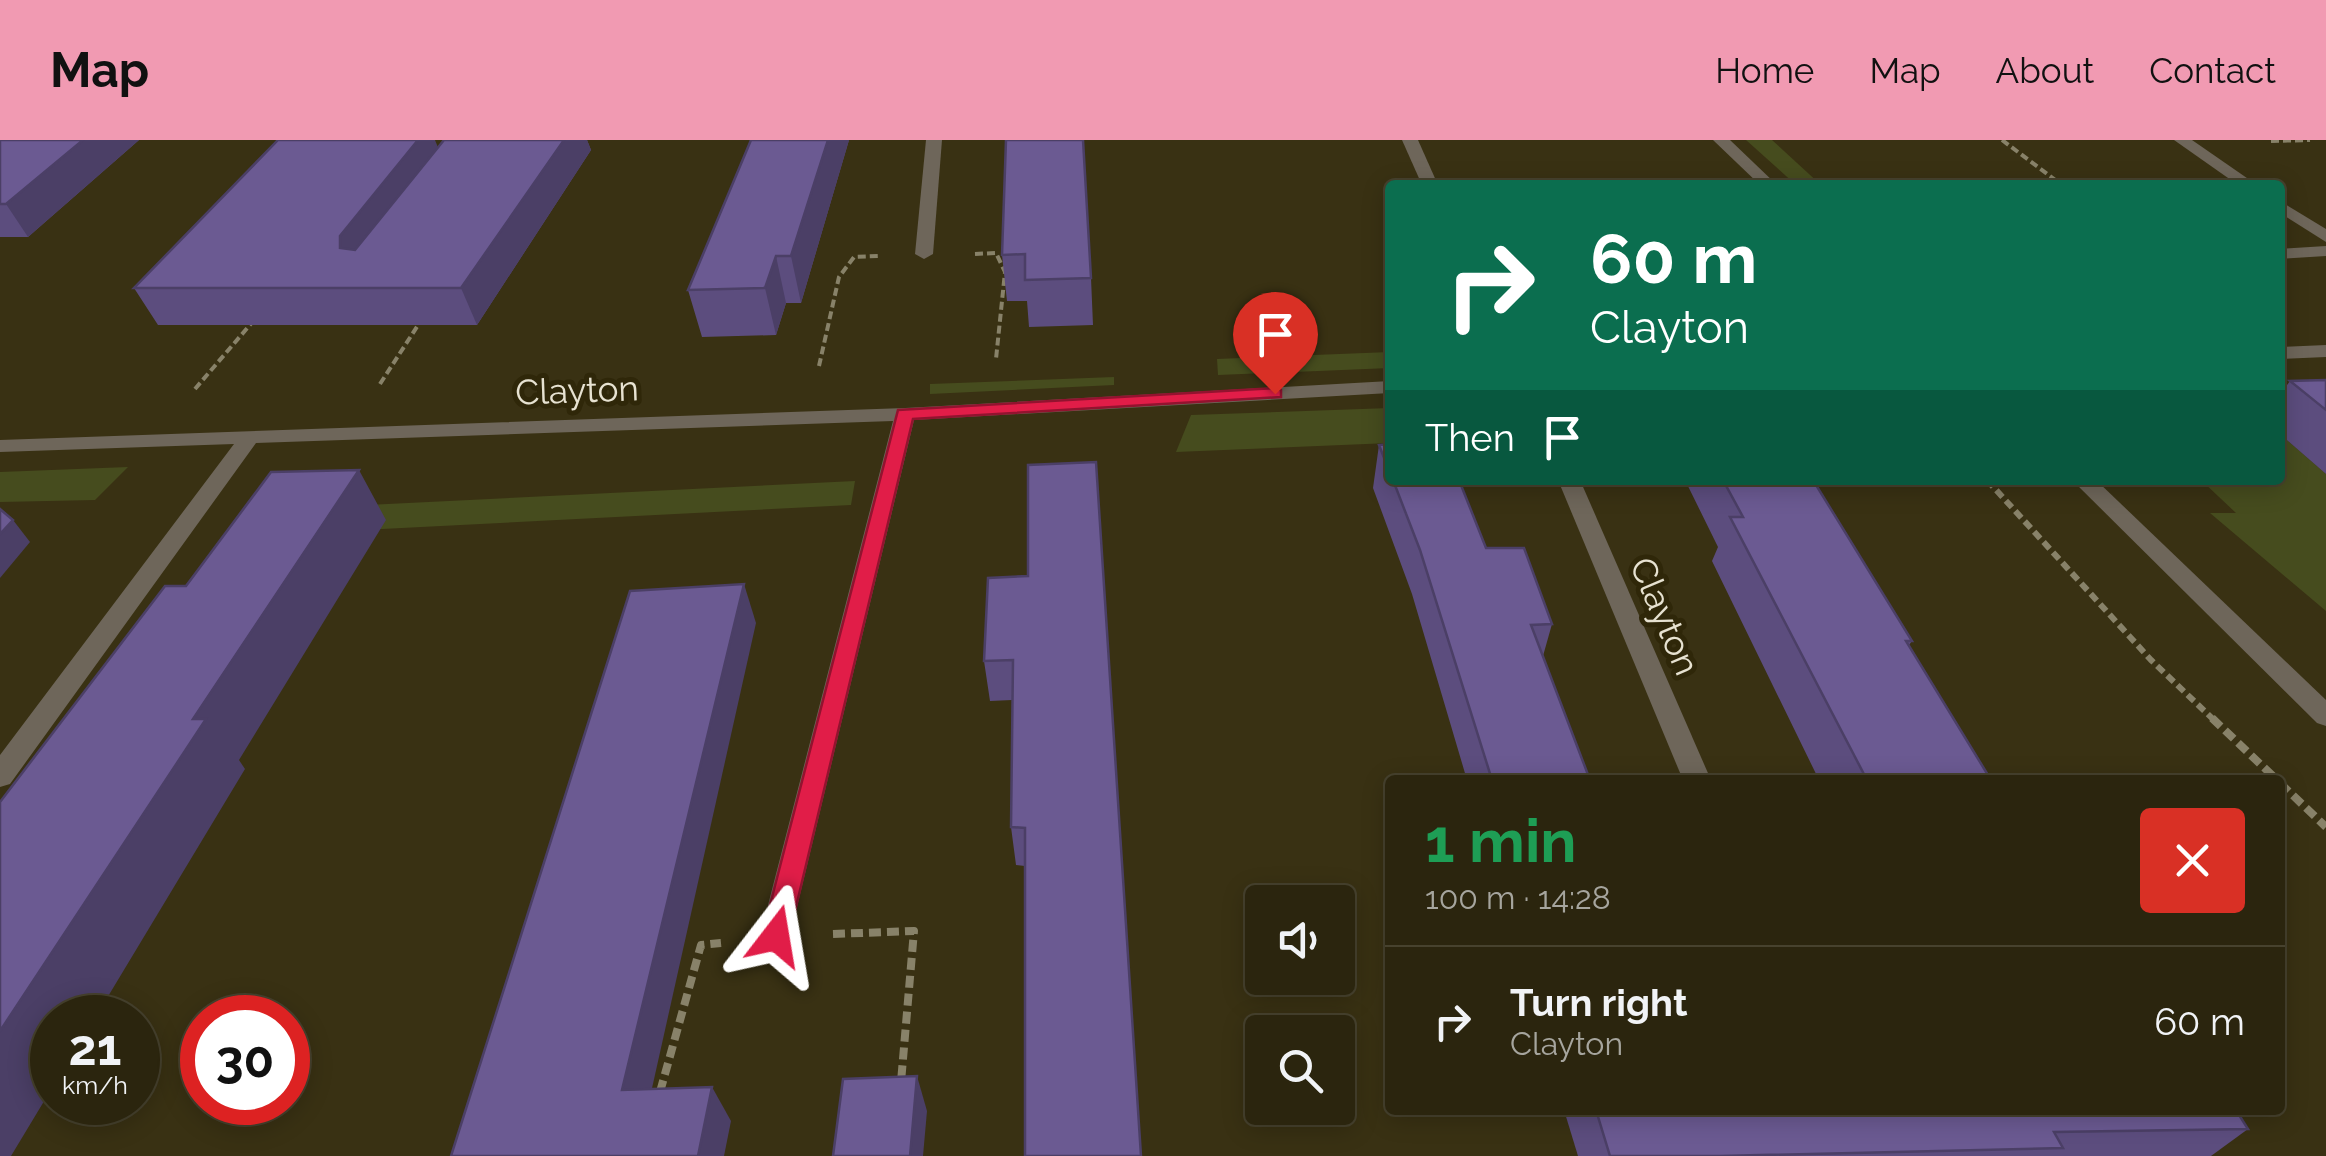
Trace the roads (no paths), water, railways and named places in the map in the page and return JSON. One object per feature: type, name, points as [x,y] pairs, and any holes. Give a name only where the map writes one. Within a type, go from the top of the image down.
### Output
[{"type":"street","points":[[924,254],[934,140]]},
{"type":"street","points":[[1410,140],[1428,180]]},
{"type":"street","points":[[1721,140],[1764,180]]},
{"type":"street","points":[[2182,140],[2242,180]]},
{"type":"street","points":[[2285,209],[2326,236]]},
{"type":"street","points":[[2285,254],[2326,251]]},
{"type":"street","points":[[2285,353],[2326,351]]},
{"type":"street","name":"Clayton","points":[[0,446],[905,414],[1385,387]]},
{"type":"street","points":[[776,936],[905,414]]},
{"type":"street","points":[[0,776],[252,436]]},
{"type":"street","name":"Clayton","points":[[1571,485],[1695,775]]},
{"type":"street","points":[[2089,485],[2326,716]]}]
